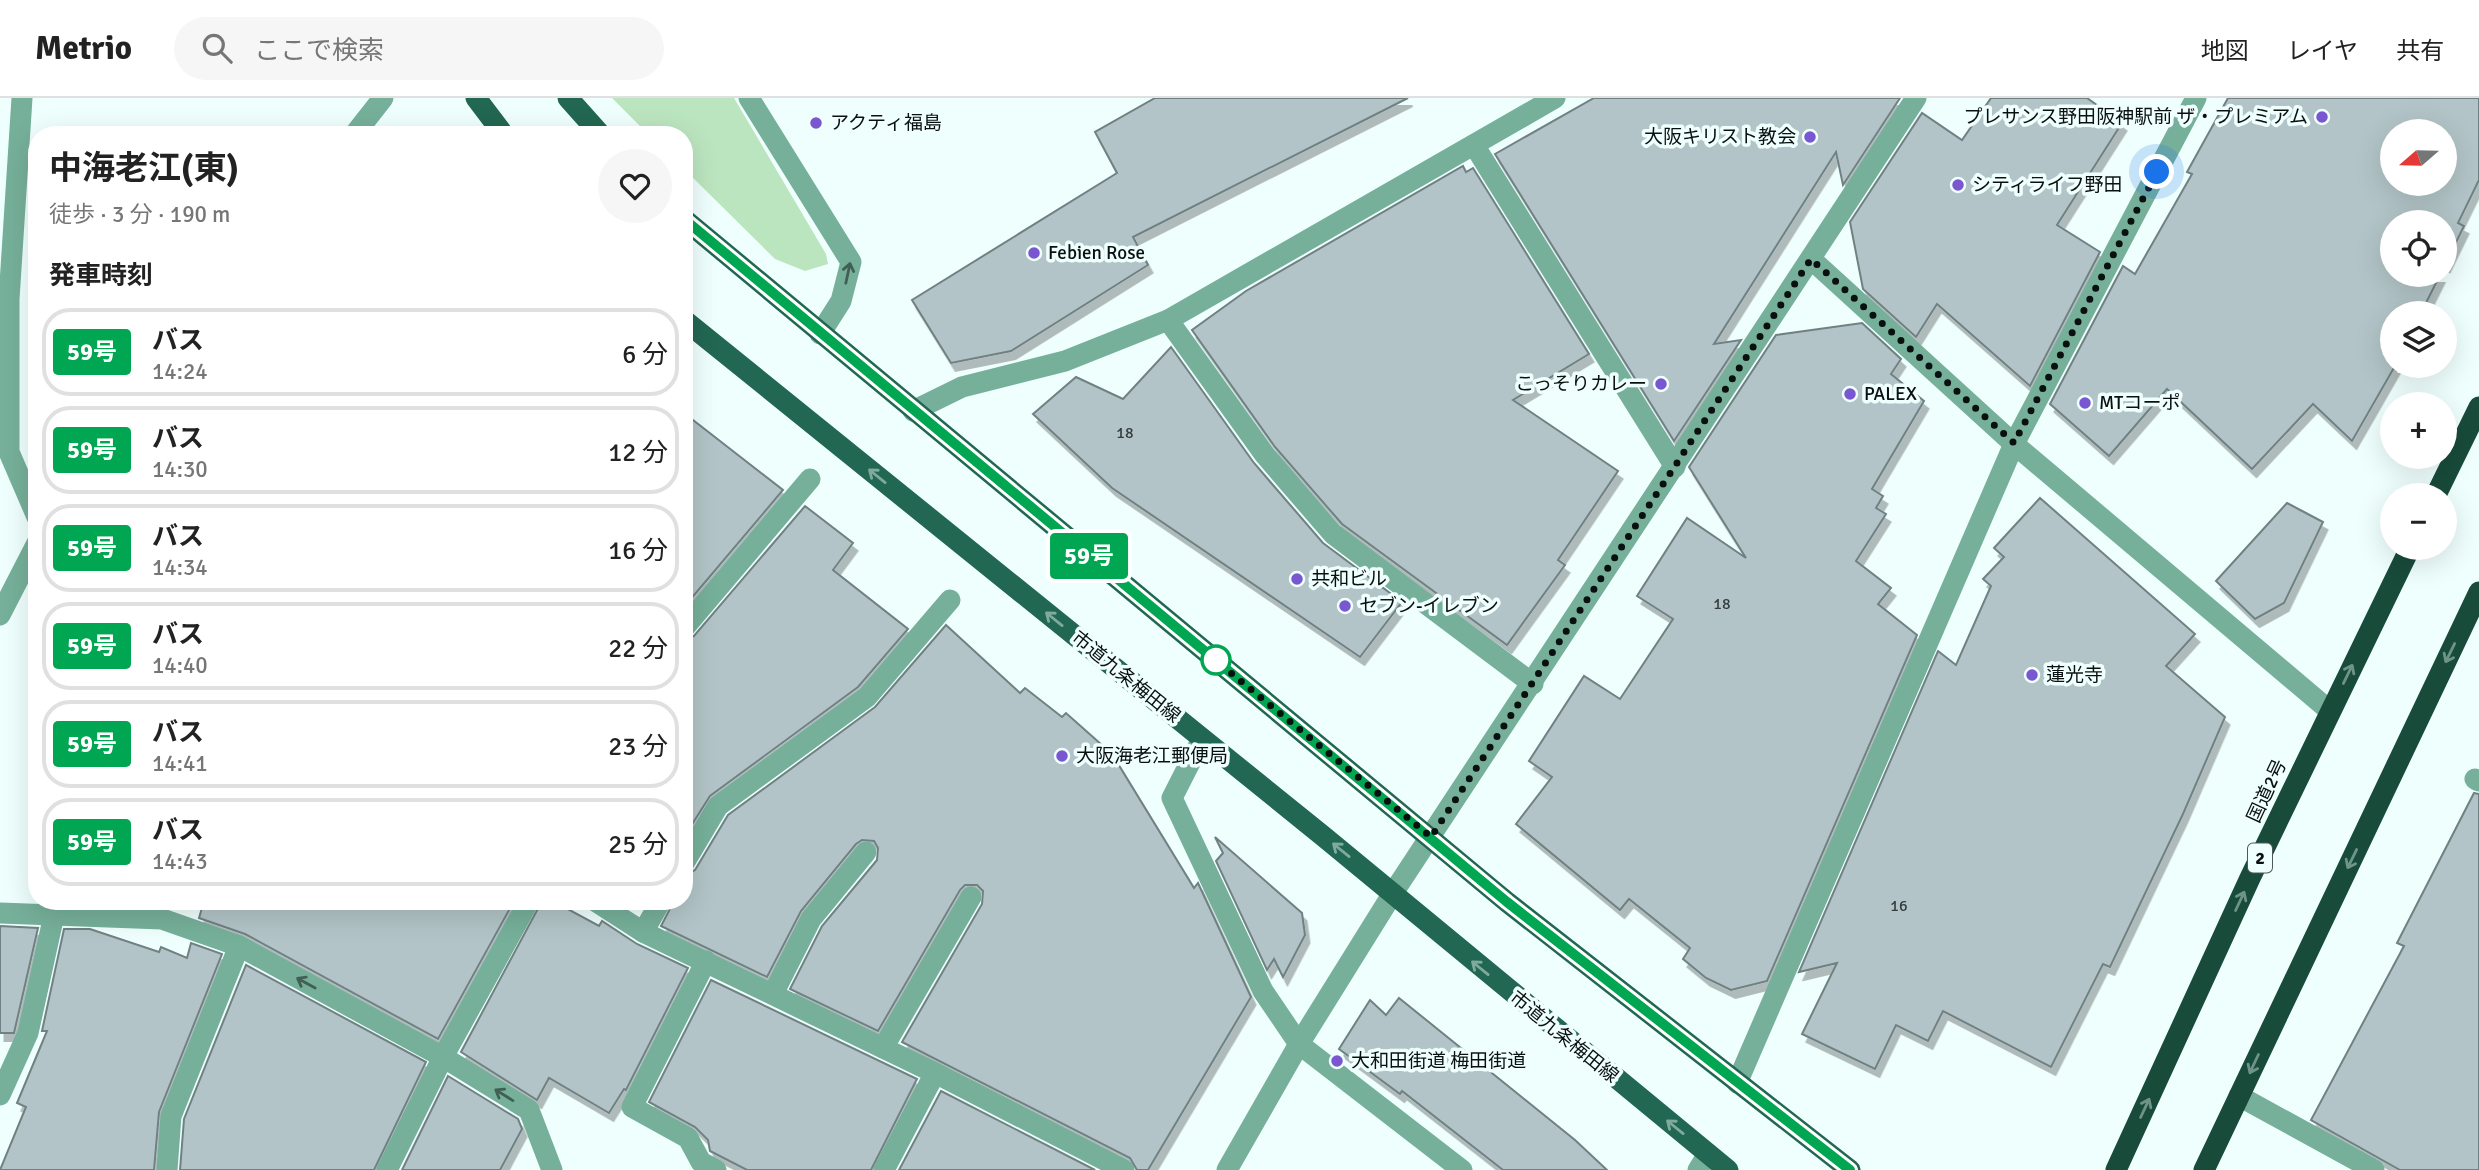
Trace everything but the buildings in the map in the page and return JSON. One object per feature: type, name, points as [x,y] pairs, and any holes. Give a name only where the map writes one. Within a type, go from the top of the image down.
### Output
[{"type":"highway","points":[[2442,483],[2479,407]]},
{"type":"highway","name":"国道2号","points":[[2116,1170],[2330,711],[2404,560]]},
{"type":"highway","points":[[2204,1170],[2479,592]]},
{"type":"main road","points":[[476,98],[497,126]]},
{"type":"main road","points":[[568,98],[593,126]]},
{"type":"main road","points":[[693,227],[1518,910],[1850,1170]]},
{"type":"main road","name":"市道九条梅田線","points":[[693,329],[1393,893],[1703,1162],[1728,1170]]},
{"type":"street","points":[[22,98],[4,300],[9,452],[28,496]]},
{"type":"street","points":[[361,126],[383,98]]},
{"type":"street","points":[[749,98],[851,262],[841,301],[820,334]]},
{"type":"street","points":[[913,411],[962,387],[1065,361],[1168,320],[1555,98]]},
{"type":"street","points":[[1227,1170],[1299,1044],[1393,893],[1916,98]]},
{"type":"street","points":[[1737,1083],[2014,443],[2196,98]]},
{"type":"street","points":[[1474,145],[1675,467]]},
{"type":"street","points":[[1811,259],[2014,443],[2330,711]]},
{"type":"street","points":[[1168,320],[1265,455],[1333,534],[1533,684]]},
{"type":"street","points":[[693,617],[810,479]]},
{"type":"street","points":[[0,615],[28,561]]},
{"type":"street","points":[[693,848],[718,806],[867,697],[950,600]]},
{"type":"street","points":[[1202,739],[1172,798],[1263,991],[1299,1044],[1462,1170]]},
{"type":"street","points":[[773,994],[811,919],[866,852]]},
{"type":"street","points":[[883,1048],[971,897]]},
{"type":"street","points":[[387,1170],[443,1057],[524,910]]},
{"type":"street","points":[[609,910],[643,932],[935,1073],[1124,1170]]},
{"type":"street","points":[[643,932],[656,910]]},
{"type":"street","points":[[0,912],[162,919],[239,946],[443,1057],[529,1110],[552,1170]]},
{"type":"street","points":[[0,1095],[28,1033],[54,915]]},
{"type":"street","points":[[167,1170],[171,1116],[239,946]]},
{"type":"street","points":[[706,961],[632,1107],[688,1138],[701,1162],[716,1170]]},
{"type":"street","points":[[884,1170],[935,1073]]},
{"type":"street","points":[[2239,1096],[2374,1170]]},
{"type":"green space","points":[[612,98],[734,98],[826,254],[828,264],[805,271],[775,259],[693,178],[693,126],[640,126]]},
{"type":"bus line","name":"59号","points":[[693,227],[1507,902],[1850,1170]]},
{"type":"place","name":"プレサンス野田阪神駅前 ザ・プレミアム","points":[[2322,117]]},
{"type":"place","name":"アクティ福島","points":[[816,123]]},
{"type":"place","name":"大阪キリスト教会","points":[[1810,137]]},
{"type":"place","name":"シティライフ野田","points":[[1958,185]]},
{"type":"place","name":"Febien Rose","points":[[1034,253]]},
{"type":"place","name":"こっそりカレー","points":[[1661,384]]},
{"type":"place","name":"PALEX","points":[[1850,394]]},
{"type":"place","name":"MTコーポ","points":[[2085,403]]},
{"type":"place","name":"共和ビル","points":[[1297,579]]},
{"type":"place","name":"セブン-イレブン","points":[[1345,606]]},
{"type":"place","name":"蓮光寺","points":[[2032,675]]},
{"type":"place","name":"大阪海老江郵便局","points":[[1062,756]]},
{"type":"place","name":"大和田街道 梅田街道","points":[[1337,1061]]},
{"type":"route","points":[[1216,660],[1209,655],[1431,837],[1811,259],[2014,443],[2157,172]]}]
